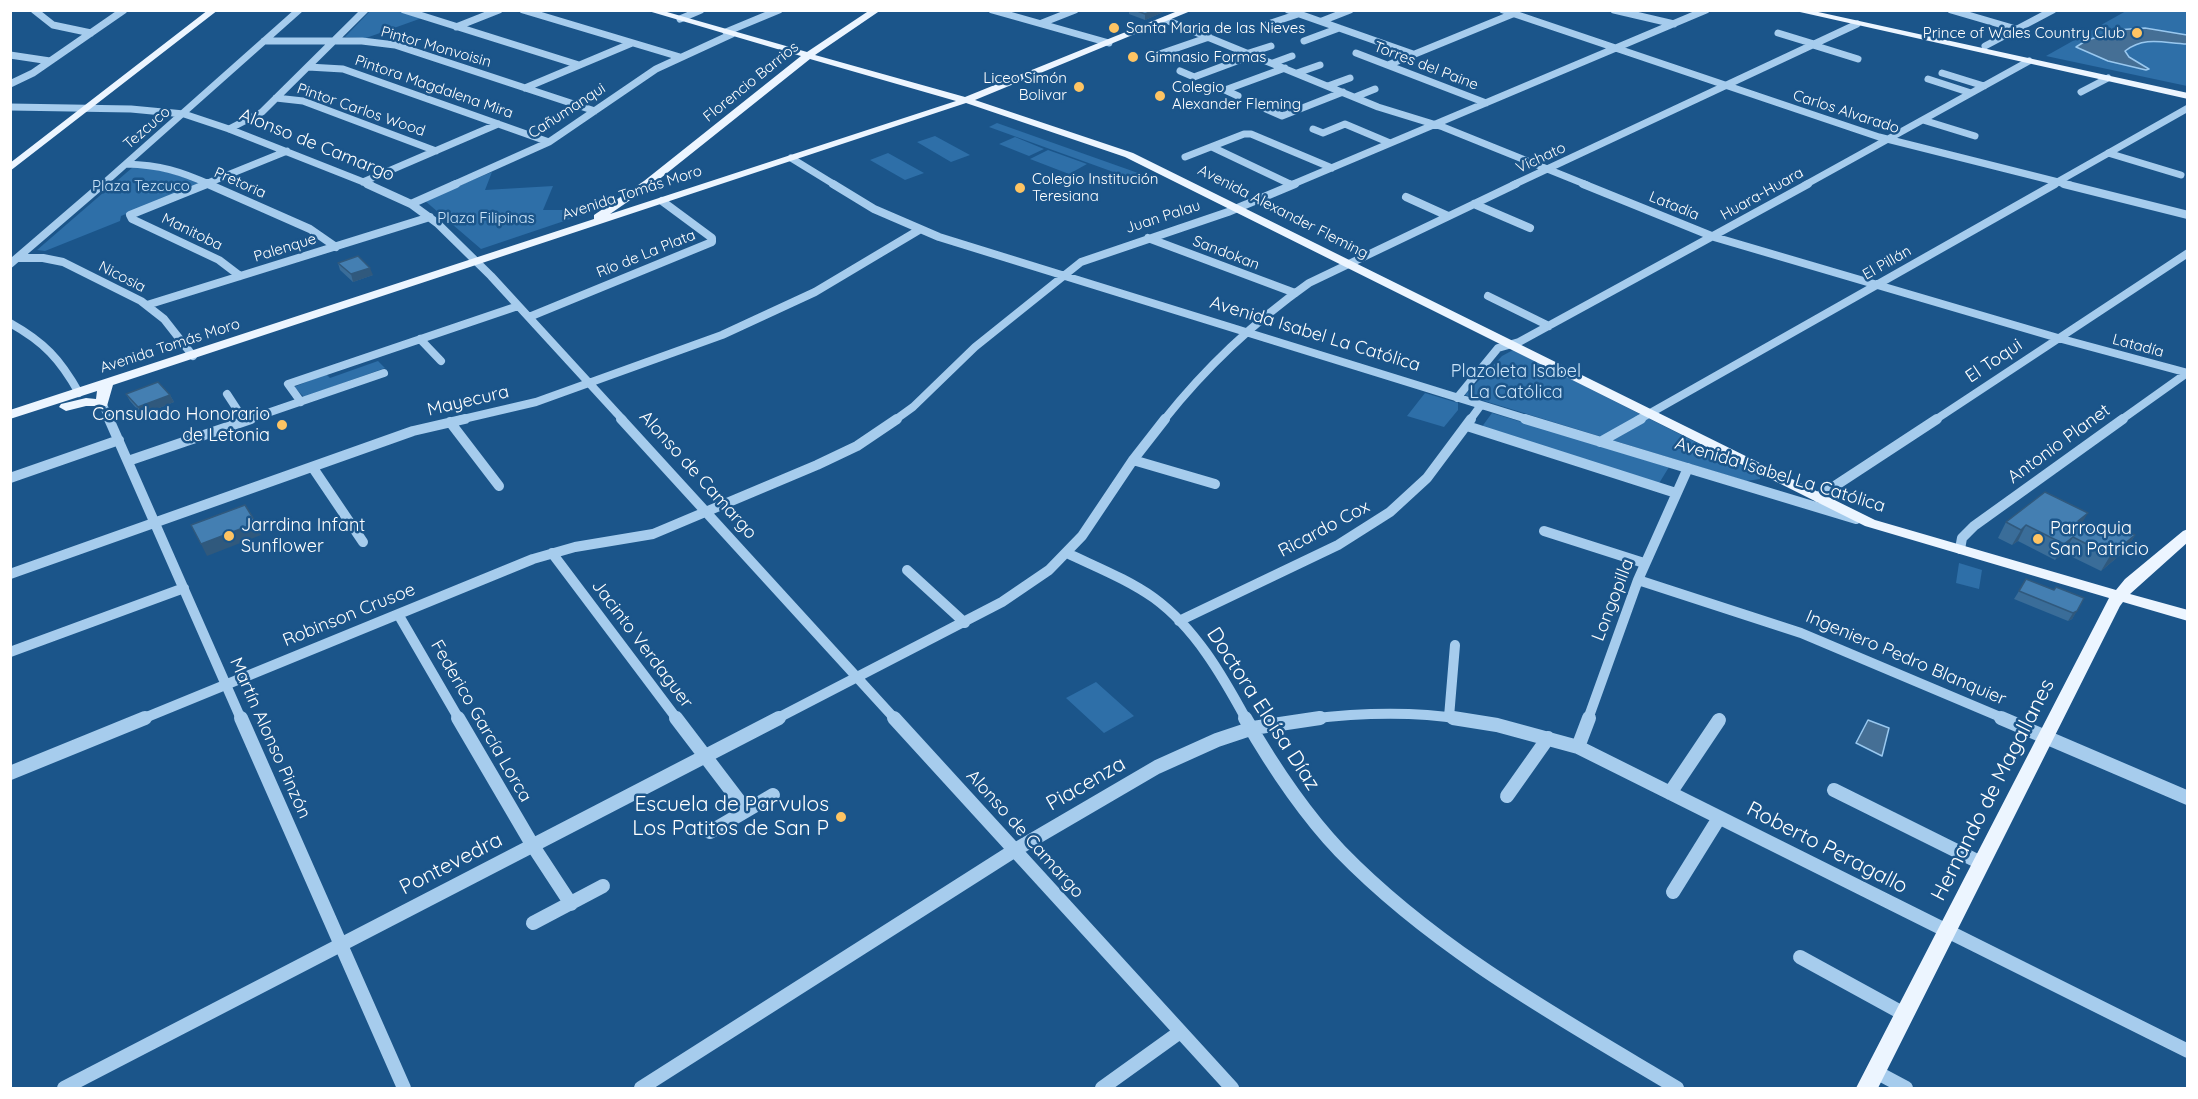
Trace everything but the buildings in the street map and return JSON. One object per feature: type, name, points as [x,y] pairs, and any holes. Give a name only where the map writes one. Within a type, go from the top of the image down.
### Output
[{"type":"main road","points":[[10,168],[214,10]]},
{"type":"main road","name":"Avenida Alexander Fleming","points":[[649,10],[965,100],[1129,155],[1870,523]]},
{"type":"main road","name":"Florencio Barrios","points":[[586,226],[648,183],[808,56],[877,10]]},
{"type":"main road","name":"Avenida Tomás Moro","points":[[10,415],[965,100],[1189,10]]},
{"type":"main road","points":[[1795,10],[2187,96]]},
{"type":"main road","points":[[1820,10],[2187,90]]},
{"type":"main road","points":[[1958,46],[1985,46]]},
{"type":"main road","name":"Florencio Barrios","points":[[617,216],[648,183]]},
{"type":"main road","points":[[10,426],[81,403],[102,403],[103,392],[107,384]]},
{"type":"main road","name":"Avenida Tomás Moro","points":[[10,410],[79,393]]},
{"type":"main road","name":"Avenida Tomás Moro","points":[[10,421],[79,393]]},
{"type":"main road","name":"Avenida Isabel La Católica","points":[[1870,523],[2187,615]]},
{"type":"main road","name":"Hernando de Magallanes","points":[[1867,1089],[2119,595],[2187,534]]},
{"type":"street","points":[[34,10],[53,25],[91,33]]},
{"type":"street","points":[[10,84],[50,61],[124,10]]},
{"type":"street","name":"Tezcuco","points":[[10,264],[184,114],[299,10]]},
{"type":"street","points":[[228,129],[258,115],[365,10]]},
{"type":"street","points":[[404,10],[579,65]]},
{"type":"street","points":[[456,27],[499,10]]},
{"type":"street","points":[[523,10],[680,57]]},
{"type":"street","points":[[680,19],[701,10]]},
{"type":"street","name":"Cañumanqui","points":[[411,204],[549,142],[656,69],[779,10]]},
{"type":"street","points":[[992,10],[1109,43]]},
{"type":"street","points":[[1042,23],[1075,10]]},
{"type":"street","name":"Torres del Paine","points":[[1288,10],[1413,54]]},
{"type":"street","points":[[1322,21],[1350,10]]},
{"type":"street","name":"Carlos Alvarado","points":[[1503,10],[1888,140],[2187,215]]},
{"type":"street","points":[[1388,65],[1521,10]]},
{"type":"street","points":[[1614,10],[1674,24]]},
{"type":"street","name":"Juan Palau","points":[[706,512],[817,465],[857,446],[886,427],[913,406],[975,347],[1081,262],[1236,208],[1706,10]]},
{"type":"street","points":[[1951,10],[2016,29]]},
{"type":"street","points":[[1985,46],[2053,10]]},
{"type":"street","points":[[1268,24],[1298,14]]},
{"type":"street","name":"Latadía","points":[[1166,20],[1387,110],[1437,124],[1714,237],[2058,338],[2187,373]]},
{"type":"street","name":"Vichato","points":[[1067,553],[1133,460],[1180,399],[1246,333],[1294,293],[1347,263],[1857,24]]},
{"type":"street","points":[[1304,41],[1339,28]]},
{"type":"street","points":[[1778,33],[1858,59]]},
{"type":"street","points":[[1151,57],[1209,37]]},
{"type":"street","name":"Pintor Monvoisin","points":[[264,41],[370,41],[395,45],[595,111]]},
{"type":"street","points":[[525,88],[632,43]]},
{"type":"street","points":[[1180,71],[1194,77],[1210,68],[1271,46]]},
{"type":"street","name":"Torres del Paine","points":[[1356,53],[1486,103]]},
{"type":"street","points":[[10,55],[50,61]]},
{"type":"street","points":[[1273,63],[1292,56]]},
{"type":"street","name":"Huara-Huara","points":[[1457,398],[1498,348],[1549,326],[1714,237],[2029,61]]},
{"type":"street","points":[[1297,73],[1320,65]]},
{"type":"street","name":"Pintora Magdalena Mira","points":[[308,67],[343,69],[549,142]]},
{"type":"street","points":[[1238,96],[1225,90],[1285,68]]},
{"type":"street","points":[[1942,73],[1984,86]]},
{"type":"street","points":[[1328,86],[1350,78]]},
{"type":"street","points":[[2080,92],[2108,78]]},
{"type":"street","points":[[1928,80],[1971,93]]},
{"type":"street","points":[[1355,97],[1375,89]]},
{"type":"street","points":[[1266,109],[1282,116],[1343,92]]},
{"type":"street","name":"Pintor Carlos Wood","points":[[276,98],[303,101],[436,151]]},
{"type":"street","name":"Alonso de Camargo","points":[[10,107],[131,108],[184,114],[287,151],[363,182],[411,204],[430,217],[477,261],[1232,1089]]},
{"type":"street","name":"El Pillán","points":[[1600,442],[2187,108]]},
{"type":"street","points":[[1923,120],[1975,136]]},
{"type":"street","points":[[1313,129],[1323,133],[1342,123],[1390,143]]},
{"type":"street","points":[[363,182],[498,124]]},
{"type":"street","points":[[1185,157],[1245,134],[1251,134],[1332,168]]},
{"type":"street","points":[[1212,147],[1292,184]]},
{"type":"street","points":[[207,183],[287,151]]},
{"type":"street","points":[[2108,153],[2181,176]]},
{"type":"street","name":"Avenida Isabel La Católica","points":[[791,158],[873,209],[919,230],[1061,277],[1870,523]]},
{"type":"street","name":"Pretoria","points":[[126,164],[167,167],[310,229],[336,247]]},
{"type":"street","name":"Manitoba","points":[[207,183],[130,215],[132,219],[219,260],[240,276]]},
{"type":"street","points":[[1406,197],[1448,216]]},
{"type":"street","name":"Río de La Plata","points":[[528,317],[712,242],[712,238],[662,201]]},
{"type":"street","points":[[1474,204],[1530,228]]},
{"type":"street","name":"Palenque","points":[[147,305],[430,217]]},
{"type":"street","name":"Mayecura","points":[[10,574],[413,431],[536,402],[722,335],[770,315],[835,281],[919,230]]},
{"type":"street","name":"Sandokan","points":[[1148,237],[1294,293]]},
{"type":"street","name":"El Toqui","points":[[1818,497],[2187,253]]},
{"type":"street","name":"Nicosia","points":[[18,258],[43,258],[63,262],[147,305],[164,319],[193,356]]},
{"type":"street","points":[[1488,296],[1549,326]]},
{"type":"street","points":[[301,402],[288,384],[518,306]]},
{"type":"street","points":[[10,323],[40,340],[54,352],[79,393]]},
{"type":"street","points":[[420,339],[441,361]]},
{"type":"street","points":[[128,461],[384,373]]},
{"type":"street","name":"Antonio Planet","points":[[1960,549],[1962,538],[1974,526],[2187,373]]},
{"type":"street","points":[[227,394],[245,421]]},
{"type":"street","name":"Martín Alonso Pinzón","points":[[102,403],[404,1089]]},
{"type":"street","name":"Ricardo Cox","points":[[1179,621],[1338,544],[1374,523],[1417,489],[1437,467],[1481,405]]},
{"type":"street","points":[[450,422],[499,486]]},
{"type":"street","points":[[1467,426],[1676,493]]},
{"type":"street","points":[[10,478],[118,440]]},
{"type":"street","points":[[1133,460],[1215,484]]},
{"type":"street","points":[[313,468],[363,542]]},
{"type":"street","name":"Longopilla","points":[[1578,747],[1644,562],[1688,468]]},
{"type":"street","name":"Robinson Crusoe","points":[[10,773],[552,553],[652,534],[706,512]]},
{"type":"street","points":[[1544,531],[1644,562]]},
{"type":"street","name":"Jacinto Verdaguer","points":[[552,553],[746,810]]},
{"type":"street","name":"Doctora Eloísa Díaz","points":[[1067,553],[1115,575],[1140,590],[1179,621],[1219,669],[1278,772],[1309,814],[1361,872],[1405,911],[1485,970],[1677,1089]]},
{"type":"street","name":"Pontevedra","points":[[64,1089],[965,623],[1019,591],[1067,553]]},
{"type":"street","points":[[907,570],[965,623]]},
{"type":"street","name":"Ingeniero Pedro Blanquier","points":[[1638,580],[1802,633],[2187,798]]},
{"type":"street","points":[[10,652],[183,588]]},
{"type":"street","name":"Federico García Lorca","points":[[398,614],[533,846],[571,904]]},
{"type":"street","points":[[1449,717],[1455,645]]},
{"type":"street","name":"Piacenza","points":[[641,1089],[1016,850],[1175,758],[1253,728],[1348,714],[1400,714],[1449,717],[1497,725],[1578,747]]},
{"type":"street","points":[[1670,793],[1719,720]]},
{"type":"street","points":[[1507,796],[1548,738]]},
{"type":"street","name":"Roberto Peragallo","points":[[1578,747],[2187,1051]]},
{"type":"street","points":[[1834,790],[1981,863]]},
{"type":"street","points":[[710,832],[773,795]]},
{"type":"street","points":[[1672,892],[1719,818]]},
{"type":"street","points":[[533,923],[603,886]]},
{"type":"street","points":[[1800,957],[1904,1014]]},
{"type":"street","points":[[1102,1089],[1180,1032]]},
{"type":"street","points":[[1876,1072],[1906,1089]]},
{"type":"green space","points":[[370,11],[398,11],[422,18],[366,38],[345,37]]},
{"type":"green space","name":"Prince of Wales Country Club","points":[[2126,11],[2187,11],[2187,86],[2046,56]]},
{"type":"green space","points":[[997,123],[1138,173],[1130,178],[989,127]]},
{"type":"green space","points":[[935,136],[970,155],[951,162],[917,142]]},
{"type":"green space","points":[[1015,137],[1044,149],[1029,156],[999,144]]},
{"type":"green space","points":[[1048,150],[1087,164],[1069,174],[1030,159]]},
{"type":"green space","points":[[888,153],[924,173],[905,180],[870,160]]},
{"type":"green space","name":"Plaza Tezcuco","points":[[133,167],[167,172],[200,184],[121,216],[120,221],[45,251],[37,250]]},
{"type":"green space","name":"Plaza Filipinas","points":[[492,172],[485,190],[553,186],[543,210],[578,210],[582,215],[481,249],[424,200]]},
{"type":"green space","name":"Plazoleta Isabel La Católica","points":[[1513,350],[1753,471],[1760,475],[1760,479],[1746,481],[1465,395],[1502,356]]},
{"type":"green space","points":[[378,361],[385,368],[304,397],[294,387],[326,374],[330,378]]},
{"type":"green space","points":[[1425,393],[1458,403],[1458,410],[1444,427],[1407,416]]},
{"type":"green space","points":[[1492,413],[1669,467],[1658,485],[1481,428]]},
{"type":"green space","points":[[1959,563],[1982,570],[1979,589],[1956,583]]},
{"type":"green space","points":[[1096,682],[1134,716],[1104,733],[1066,698]]},
{"type":"shaded area","points":[[2145,28],[2187,35],[2187,44],[2147,42],[2132,46],[2125,51],[2129,57],[2149,69],[2146,70],[2108,61],[2076,47],[2087,40],[2116,30]]},
{"type":"shaded area","points":[[1868,720],[1889,728],[1882,756],[1856,743]]},
{"type":"place","name":"Santa Maria de las Nieves","points":[[1114,28]]},
{"type":"place","name":"Prince of Wales Country Club","points":[[2137,33]]},
{"type":"place","name":"Gimnasio Formas","points":[[1133,57]]},
{"type":"place","name":"Liceo Simón Bolivar","points":[[1079,87]]},
{"type":"place","name":"Colegio Alexander Fleming","points":[[1160,96]]},
{"type":"place","name":"Colegio Institución Teresiana","points":[[1020,188]]},
{"type":"place","name":"Consulado Honorario de Letonia","points":[[282,425]]},
{"type":"place","name":"Jarrdina Infant Sunflower","points":[[229,536]]},
{"type":"place","name":"Parroquia San Patricio","points":[[2038,539]]},
{"type":"place","name":"Escuela de Parvulos Los Patitos de San P","points":[[841,817]]}]
